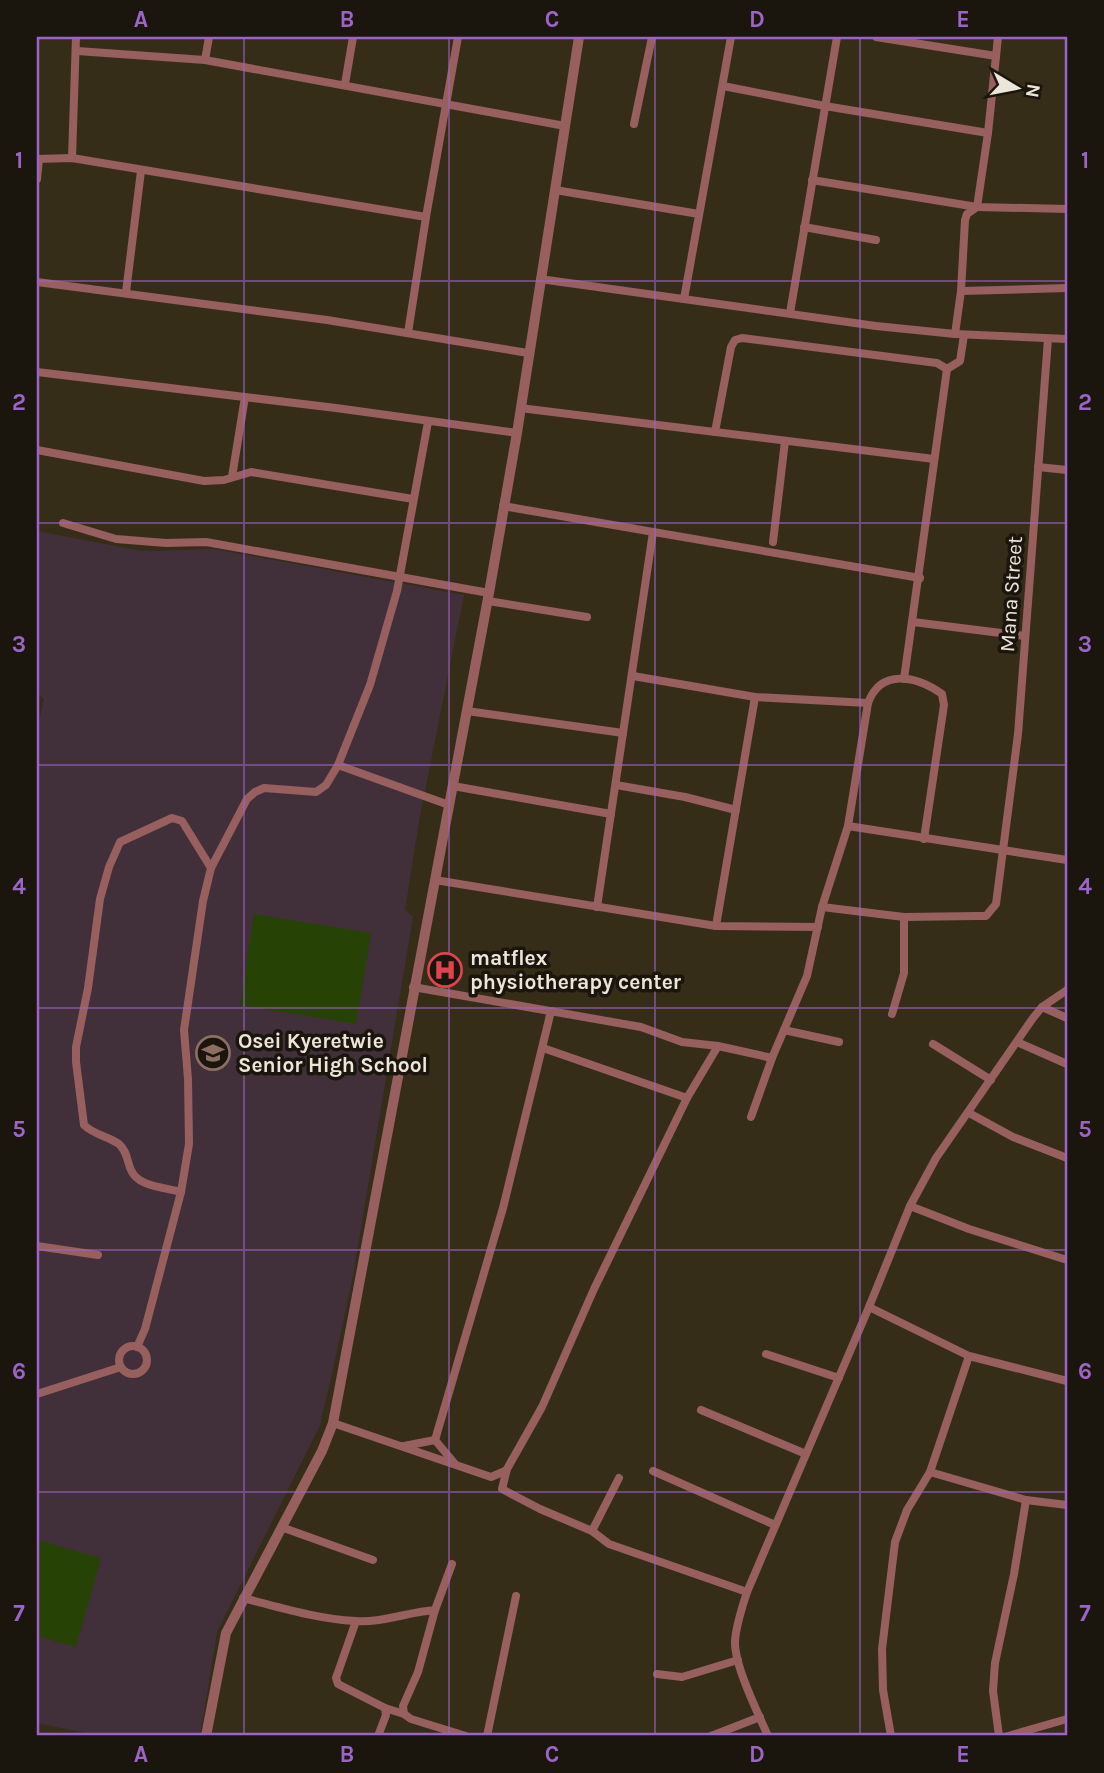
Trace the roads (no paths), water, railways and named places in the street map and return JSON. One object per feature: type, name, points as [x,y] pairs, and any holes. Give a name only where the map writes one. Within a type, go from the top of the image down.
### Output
[{"type":"street","points":[[72,158],[76,37]]},
{"type":"street","points":[[205,60],[209,37]]},
{"type":"street","points":[[345,85],[354,37]]},
{"type":"street","points":[[408,333],[458,37]]},
{"type":"street","points":[[206,1736],[226,1633],[322,1451],[333,1423],[488,597],[517,433],[579,37]]},
{"type":"street","points":[[634,124],[652,37]]},
{"type":"street","points":[[684,299],[731,37]]},
{"type":"street","points":[[790,313],[837,37]]},
{"type":"street","points":[[876,37],[996,56]]},
{"type":"street","points":[[947,369],[960,361],[965,220],[967,215],[977,208],[998,37]]},
{"type":"street","points":[[77,51],[205,60],[565,126]]},
{"type":"street","points":[[723,86],[825,107],[988,133]]},
{"type":"street","points":[[37,179],[38,159],[72,158],[141,172],[426,217]]},
{"type":"street","points":[[125,292],[141,172]]},
{"type":"street","points":[[812,180],[977,208],[1067,206]]},
{"type":"street","points":[[555,190],[699,214]]},
{"type":"street","points":[[804,227],[876,240]]},
{"type":"street","points":[[540,279],[876,326],[1048,340],[1067,339]]},
{"type":"street","points":[[37,282],[125,292],[528,353]]},
{"type":"street","points":[[961,291],[1067,288]]},
{"type":"street","points":[[715,432],[731,347],[735,340],[742,338],[937,363],[947,369]]},
{"type":"street","name":"Mana Street","points":[[822,907],[904,917],[986,915],[996,904],[1018,734],[1048,340]]},
{"type":"street","points":[[905,679],[947,369]]},
{"type":"street","points":[[37,372],[517,433]]},
{"type":"street","points":[[232,477],[245,397]]},
{"type":"street","points":[[520,408],[934,459]]},
{"type":"street","points":[[137,1347],[145,1329],[181,1192],[189,1132],[184,1030],[203,901],[211,868],[247,799],[255,792],[264,788],[316,792],[326,785],[338,765],[373,676],[397,591],[428,422]]},
{"type":"street","points":[[773,542],[785,441]]},
{"type":"street","points":[[37,450],[204,481],[251,472],[413,499]]},
{"type":"street","points":[[1038,467],[1067,470]]},
{"type":"street","points":[[503,506],[920,578]]},
{"type":"street","points":[[63,523],[116,539],[166,543],[206,542],[399,576],[587,617]]},
{"type":"street","points":[[597,907],[653,532]]},
{"type":"street","points":[[913,622],[1025,636]]},
{"type":"street","points":[[633,676],[755,697],[868,703]]},
{"type":"street","points":[[751,1116],[807,976],[822,907],[848,826],[868,703],[873,691],[885,681],[905,679],[930,685],[942,694],[944,705],[925,839]]},
{"type":"street","points":[[716,926],[755,697]]},
{"type":"street","points":[[467,712],[623,733]]},
{"type":"street","points":[[338,765],[449,805]]},
{"type":"street","points":[[616,785],[685,797],[736,810]]},
{"type":"street","points":[[453,786],[611,814]]},
{"type":"street","points":[[181,1192],[139,1181],[119,1144],[84,1125],[76,1047],[88,988],[100,899],[109,867],[121,842],[177,818],[182,821],[211,868]]},
{"type":"street","points":[[848,826],[1067,860]]},
{"type":"street","points":[[435,880],[716,926],[818,927]]},
{"type":"street","points":[[892,1014],[904,973],[904,917]]},
{"type":"street","points":[[413,987],[641,1027],[682,1042],[718,1046],[772,1058]]},
{"type":"street","points":[[768,1736],[738,1660],[735,1644],[747,1592],[910,1206],[936,1158],[1042,1007],[1067,990]]},
{"type":"street","points":[[1042,1007],[1067,1018]]},
{"type":"street","points":[[435,1440],[503,1208],[551,1011]]},
{"type":"street","points":[[784,1030],[839,1042]]},
{"type":"street","points":[[1017,1042],[1067,1064]]},
{"type":"street","points":[[933,1044],[991,1080]]},
{"type":"street","points":[[718,1046],[687,1098],[594,1289],[542,1407],[508,1469],[502,1489],[592,1531],[609,1544],[747,1592]]},
{"type":"street","points":[[543,1048],[687,1098]]},
{"type":"street","points":[[969,1113],[1013,1137],[1067,1158]]},
{"type":"street","points":[[910,1206],[969,1230],[1067,1260]]},
{"type":"street","points":[[37,1246],[97,1255]]},
{"type":"street","points":[[869,1307],[969,1356],[1067,1381]]},
{"type":"street","points":[[129,1347],[144,1351],[148,1358],[144,1370],[138,1374],[130,1374],[121,1367],[119,1359],[122,1352],[129,1347]]},
{"type":"street","points":[[765,1354],[839,1378]]},
{"type":"street","points":[[891,1736],[883,1690],[882,1649],[888,1586],[899,1531],[907,1510],[930,1472],[969,1356]]},
{"type":"street","points":[[37,1394],[121,1367]]},
{"type":"street","points":[[701,1410],[806,1454]]},
{"type":"street","points":[[333,1423],[491,1477],[508,1469]]},
{"type":"street","points":[[402,1446],[435,1440]]},
{"type":"street","points":[[435,1440],[455,1464]]},
{"type":"street","points":[[653,1471],[775,1525]]},
{"type":"street","points":[[930,1472],[1026,1500],[1067,1505]]},
{"type":"street","points":[[592,1531],[619,1478]]},
{"type":"street","points":[[999,1736],[993,1691],[995,1663],[1026,1500]]},
{"type":"street","points":[[281,1527],[373,1560]]},
{"type":"street","points":[[404,1714],[403,1706],[418,1672],[435,1610],[452,1564]]},
{"type":"street","points":[[487,1736],[516,1596]]},
{"type":"street","points":[[243,1598],[305,1613],[356,1621],[402,1617],[435,1610]]},
{"type":"street","points":[[356,1621],[336,1678],[338,1684],[385,1708],[466,1736]]},
{"type":"street","points":[[657,1674],[682,1677],[738,1660]]},
{"type":"street","points":[[378,1736],[386,1715],[385,1708]]},
{"type":"street","points":[[711,1736],[760,1717]]},
{"type":"street","points":[[1008,1736],[1067,1719]]},
{"type":"place","name":"matflex physiotherapy center","points":[[445,970]]},
{"type":"place","name":"Osei Kyeretwie Senior High School","points":[[213,1053]]}]
